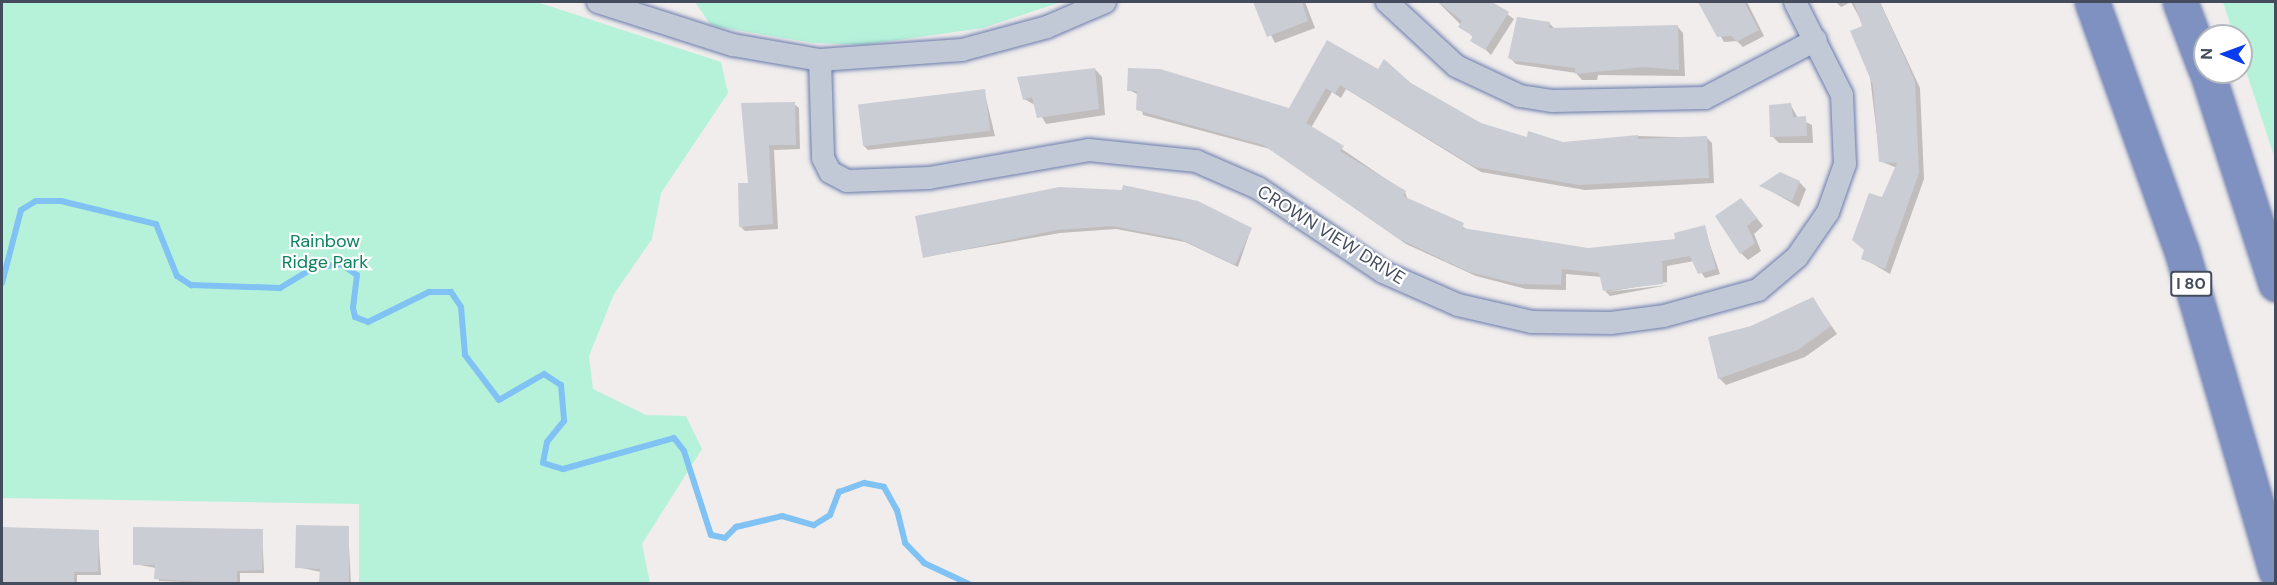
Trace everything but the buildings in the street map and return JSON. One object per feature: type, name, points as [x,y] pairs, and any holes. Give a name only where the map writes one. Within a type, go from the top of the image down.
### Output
[{"type":"highway","name":"I 80","points":[[2092,2],[2182,252],[2276,571]]},
{"type":"highway","points":[[2180,2],[2193,36]]},
{"type":"highway","points":[[2211,84],[2276,284]]},
{"type":"street","points":[[598,2],[733,45],[820,60],[962,50],[1047,27],[1105,2]]},
{"type":"street","points":[[1387,2],[1456,66],[1520,96],[1553,101],[1705,98],[1815,40]]},
{"type":"street","name":"CROWN VIEW DRIVE","points":[[820,60],[823,158],[830,172],[847,181],[929,178],[1089,150],[1196,161],[1258,188],[1383,272],[1419,289],[1502,317],[1571,325],[1664,316],[1732,300],[1778,278],[1797,257],[1828,212],[1845,164],[1842,95],[1795,2]]},
{"type":"green space","name":"Rainbow Ridge Park","points":[[2,2],[537,2],[721,62],[728,93],[661,193],[652,239],[614,294],[589,356],[593,389],[646,415],[686,416],[702,449],[642,544],[650,583],[359,583],[359,504],[2,498]]},
{"type":"green space","points":[[695,2],[1061,2],[983,28],[863,45],[813,43],[718,27],[710,24]]},
{"type":"green space","points":[[2223,2],[2275,2],[2275,159],[2250,84],[2253,84],[2253,24],[2230,24]]},
{"type":"waterway","points":[[2,283],[21,210],[36,201],[61,201],[156,224],[177,276],[191,285],[280,288],[313,268],[341,264],[357,275],[353,308],[355,317],[368,322],[429,292],[451,292],[461,307],[465,355],[499,400],[544,374],[561,385],[564,421],[547,442],[543,463],[563,469],[674,438],[684,451],[711,535],[725,538],[736,527],[782,516],[814,525],[830,515],[839,492],[864,483],[884,487],[897,510],[905,543],[924,563],[969,584]]}]
